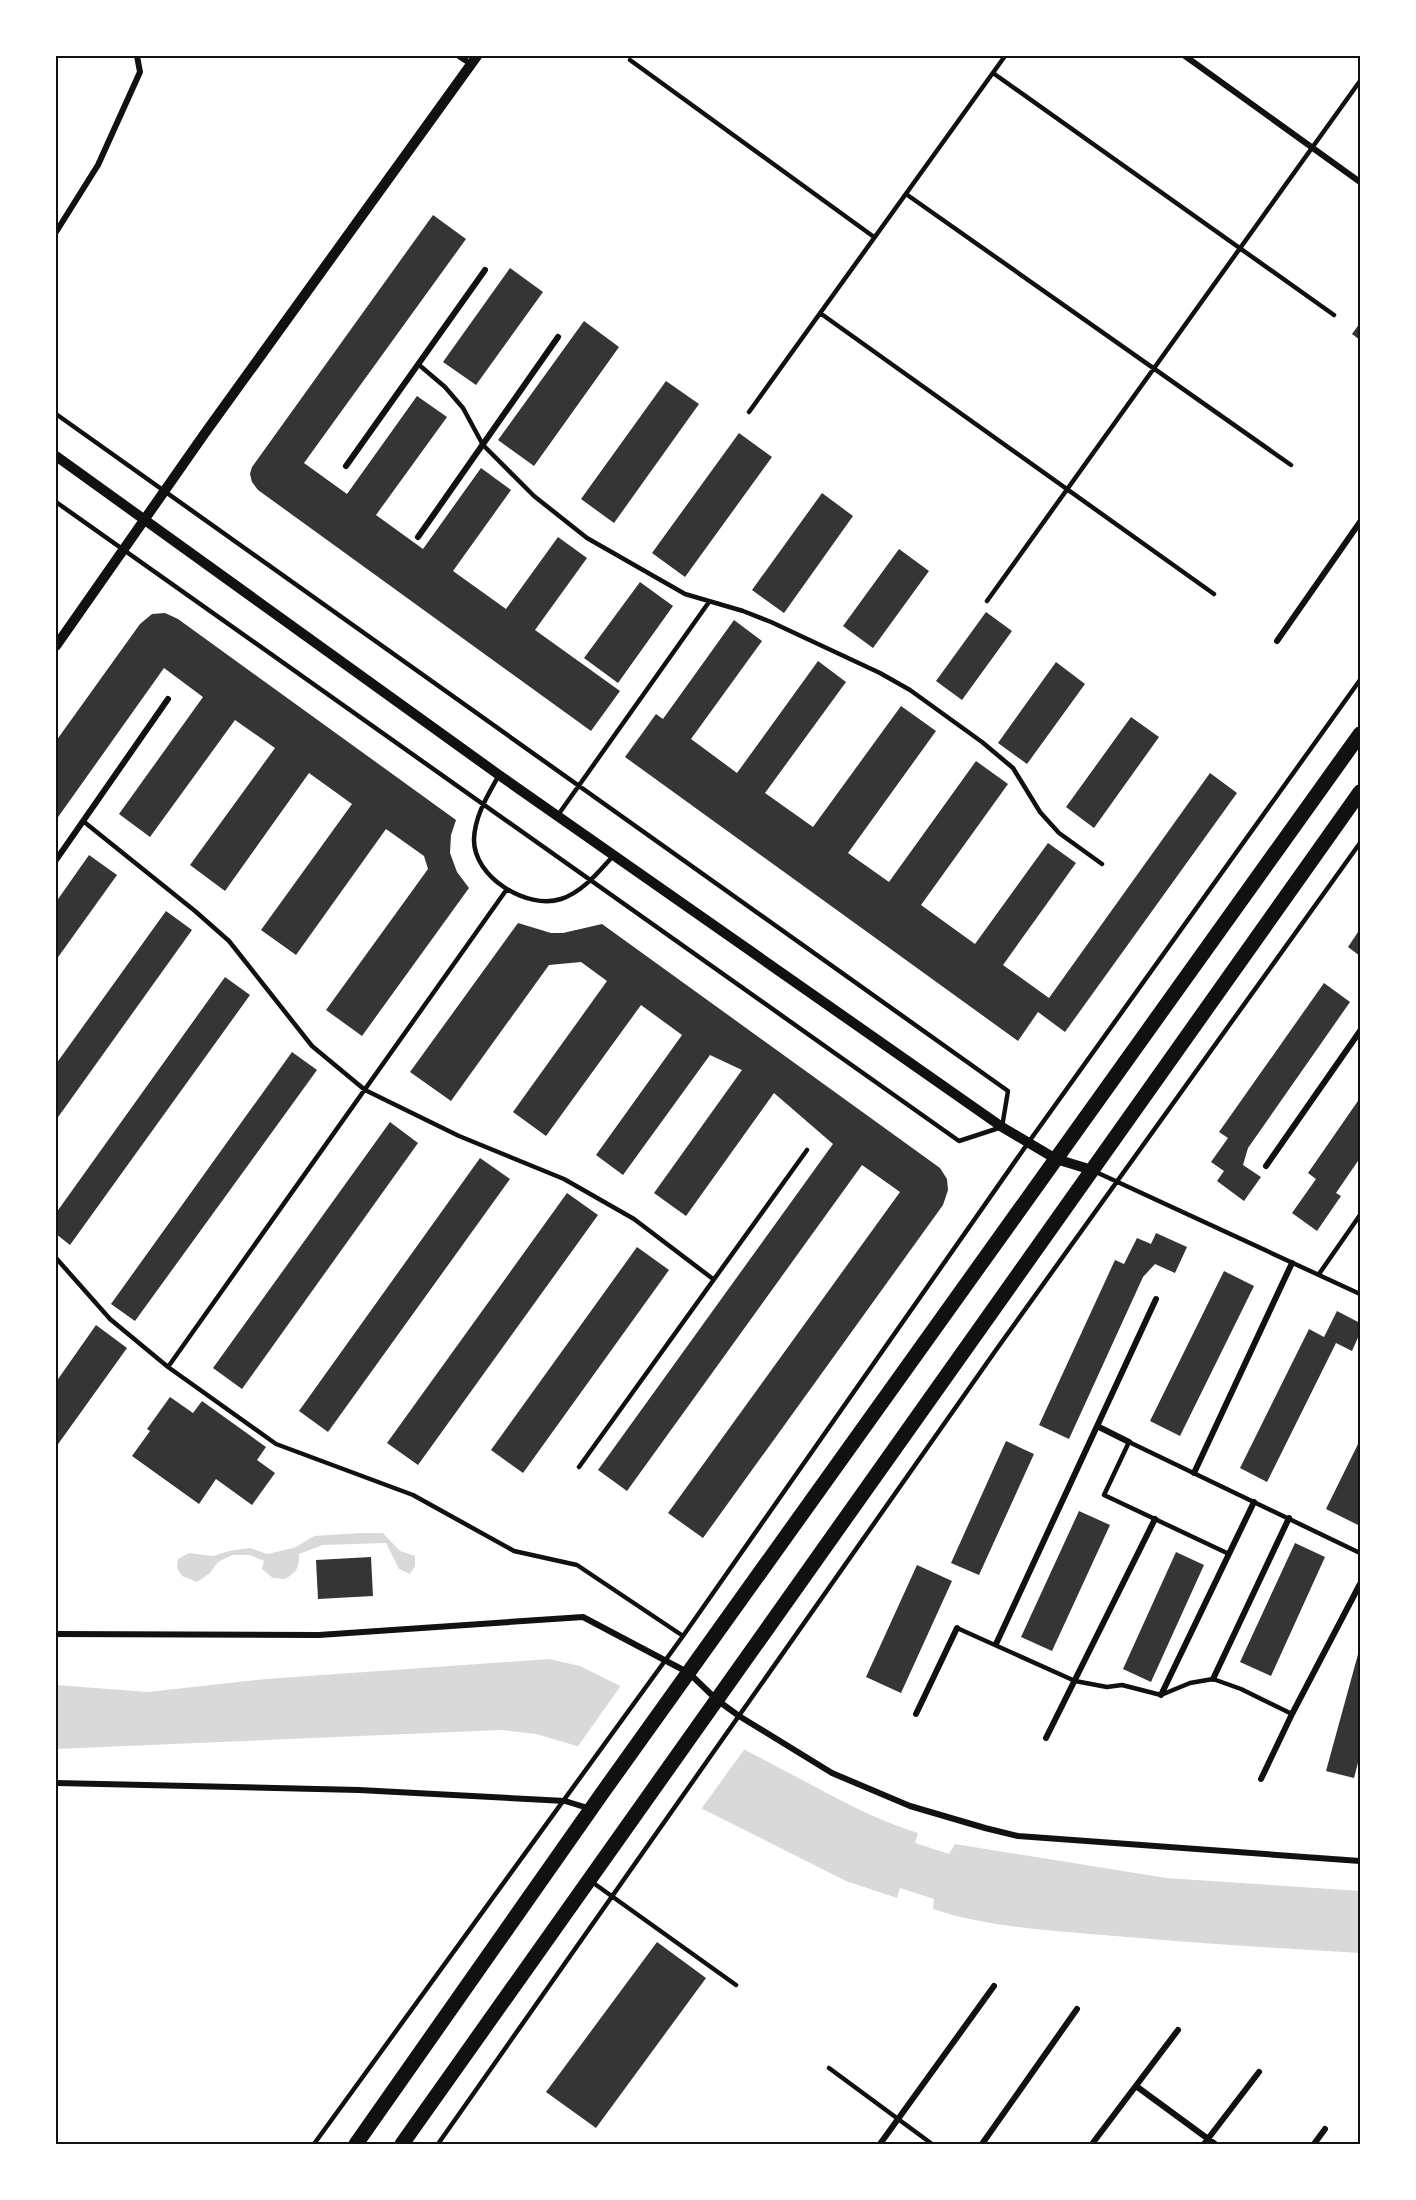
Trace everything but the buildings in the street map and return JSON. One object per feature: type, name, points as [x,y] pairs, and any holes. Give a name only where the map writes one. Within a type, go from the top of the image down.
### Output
[{"type":"main road","points":[[356,2145],[603,1792],[1360,734]]},
{"type":"main road","points":[[402,2145],[1360,792]]},
{"type":"street","points":[[56,232],[98,165],[140,72],[137,56]]},
{"type":"street","points":[[56,646],[474,60],[459,56]]},
{"type":"street","points":[[1185,56],[1360,182]]},
{"type":"street","points":[[346,466],[485,270]]},
{"type":"street","points":[[418,537],[558,337]]},
{"type":"street","points":[[56,456],[499,775],[1002,1127],[1056,1159],[1092,1170]]},
{"type":"street","points":[[1277,641],[1360,522]]},
{"type":"street","points":[[56,860],[168,699]]},
{"type":"street","points":[[1266,1166],[1360,1032]]},
{"type":"street","points":[[1194,1473],[1292,1263]]},
{"type":"street","points":[[996,1644],[1156,1299]]},
{"type":"street","points":[[1097,1426],[1129,1442]]},
{"type":"street","points":[[1161,1695],[1254,1502]]},
{"type":"street","points":[[1214,1679],[1289,1518]]},
{"type":"street","points":[[1046,1738],[1155,1519]]},
{"type":"street","points":[[1261,1779],[1360,1584]]},
{"type":"street","points":[[56,1634],[319,1635],[583,1617],[689,1674],[714,1705],[739,1716],[832,1773],[910,1806],[1018,1836],[1360,1861]]},
{"type":"street","points":[[916,1714],[957,1628]]},
{"type":"street","points":[[56,1783],[359,1790],[564,1801],[591,1809]]},
{"type":"street","points":[[880,2145],[994,1986]]},
{"type":"street","points":[[982,2145],[1077,2009]]},
{"type":"street","points":[[1092,2145],[1178,2030]]},
{"type":"street","points":[[1206,2142],[1259,2072]]},
{"type":"street","points":[[1136,2086],[1206,2142],[1215,2145]]},
{"type":"street","points":[[1314,2145],[1325,2129]]},
{"type":"lane","points":[[749,412],[1005,56]]},
{"type":"lane","points":[[630,60],[874,237]]},
{"type":"lane","points":[[993,73],[1334,315]]},
{"type":"lane","points":[[987,602],[1360,81]]},
{"type":"lane","points":[[906,194],[1291,465]]},
{"type":"lane","points":[[820,313],[1214,594]]},
{"type":"lane","points":[[418,364],[445,387],[462,408],[483,445],[534,496],[587,538],[668,586],[771,622],[880,673],[910,690],[982,742],[1013,768],[1040,812],[1059,833],[1102,864]]},
{"type":"lane","points":[[56,414],[1008,1091],[1002,1127],[959,1141],[56,502]]},
{"type":"lane","points":[[557,815],[709,602]]},
{"type":"lane","points":[[314,2145],[666,1660],[1028,1143],[1360,680]]},
{"type":"lane","points":[[499,775],[483,804],[474,841],[478,858],[492,878],[507,889],[523,898],[541,902],[561,899],[576,892],[614,855]]},
{"type":"lane","points":[[83,821],[229,941],[312,1046],[365,1090],[459,1136],[564,1179],[634,1219],[713,1279]]},
{"type":"lane","points":[[438,2145],[732,1725],[1360,843]]},
{"type":"lane","points":[[168,1367],[507,889]]},
{"type":"lane","points":[[579,1467],[807,1150]]},
{"type":"lane","points":[[1092,1170],[1360,1294]]},
{"type":"lane","points":[[1319,1274],[1360,1215]]},
{"type":"lane","points":[[56,1258],[111,1318],[168,1367],[276,1444],[413,1495],[514,1551],[577,1565],[683,1636]]},
{"type":"lane","points":[[1229,1554],[1104,1495],[1129,1442],[1360,1552]]},
{"type":"lane","points":[[957,1628],[1075,1681],[1107,1687],[1122,1685],[1161,1695],[1190,1683],[1214,1679],[1241,1689],[1292,1714]]},
{"type":"lane","points":[[590,1881],[736,1985]]},
{"type":"lane","points":[[829,2068],[932,2145]]},
{"type":"shaded area","points":[[383,1533],[400,1551],[415,1556],[415,1566],[410,1574],[399,1569],[386,1543],[323,1545],[299,1554],[296,1569],[285,1579],[273,1578],[262,1569],[264,1561],[250,1555],[232,1555],[218,1562],[209,1574],[197,1582],[182,1576],[177,1568],[178,1559],[189,1553],[213,1556],[250,1548],[267,1554],[294,1548],[314,1536]]},
{"type":"shaded area","points":[[549,1659],[580,1666],[852,1806],[918,1833],[915,1843],[949,1854],[955,1844],[1166,1878],[1360,1891],[1360,1953],[1051,1930],[991,1923],[952,1915],[933,1909],[934,1899],[900,1888],[897,1898],[846,1881],[577,1746],[536,1734],[501,1730],[56,1749],[56,1685],[148,1692],[266,1679]]},
{"type":"pier","points":[[622,1684],[746,1747],[699,1812],[576,1749]]}]
